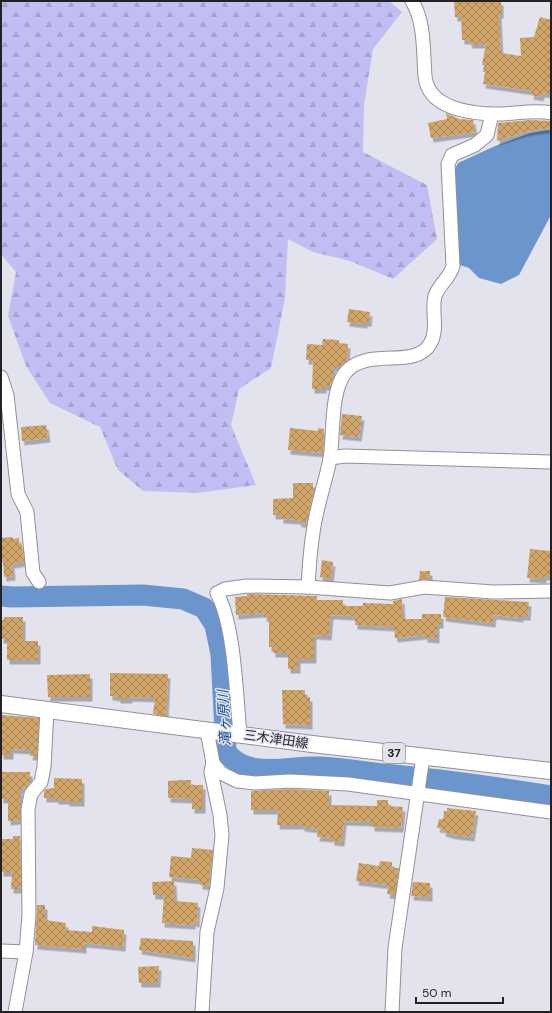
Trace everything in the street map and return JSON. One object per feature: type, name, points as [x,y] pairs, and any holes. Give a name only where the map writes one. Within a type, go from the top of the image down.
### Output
[{"type":"main road","name":"三木津田線","points":[[1,704],[212,730],[422,760],[551,771]]},
{"type":"street","points":[[412,1],[416,8],[420,25],[426,81],[432,94],[444,105],[492,114],[551,113]]},
{"type":"street","points":[[308,587],[313,532],[330,458],[338,387],[344,374],[353,364],[366,359],[403,358],[418,354],[430,345],[434,331],[434,299],[438,287],[451,274],[453,266],[448,164],[452,155],[475,145],[487,134],[492,114]]},
{"type":"street","points":[[1,377],[7,395],[18,494],[27,512],[33,573],[39,582]]},
{"type":"street","points":[[330,458],[345,456],[551,462]]},
{"type":"street","points":[[238,734],[228,624],[223,605],[217,593],[225,589],[247,586],[308,587],[390,593],[424,587],[493,592],[551,591]]},
{"type":"street","points":[[15,1012],[26,952],[29,915],[28,809],[31,794],[41,782],[44,767],[47,710]]},
{"type":"street","points":[[202,1012],[207,932],[217,888],[222,835],[220,815],[211,772],[213,763],[212,730]]},
{"type":"street","points":[[392,1012],[395,948],[422,760]]},
{"type":"street","points":[[213,763],[220,773],[237,781],[290,781],[348,784],[418,792],[551,812]]},
{"type":"street","points":[[1,951],[26,952]]},
{"type":"green space","points":[[1,1],[389,1],[402,12],[373,49],[364,105],[363,152],[427,185],[437,239],[393,279],[350,261],[313,252],[288,239],[285,298],[271,368],[239,389],[231,425],[256,485],[197,493],[143,491],[118,470],[100,427],[50,403],[26,366],[8,316],[16,272],[1,254]]},
{"type":"water","points":[[548,130],[551,131],[551,215],[519,275],[501,284],[479,278],[469,268],[460,265],[454,171],[458,163],[495,146],[530,133]]},
{"type":"building","points":[[454,1],[501,1],[501,14],[499,14],[501,53],[521,56],[520,38],[534,37],[540,17],[551,20],[551,94],[542,93],[541,97],[531,95],[532,91],[483,84],[485,72],[483,72],[484,65],[482,65],[486,44],[470,44],[469,40],[462,40],[461,17],[455,17]]},
{"type":"building","points":[[446,113],[459,119],[473,120],[475,132],[431,138],[428,123],[447,119]]},
{"type":"building","points":[[530,120],[551,121],[551,128],[525,132],[497,141],[498,123]]},
{"type":"building","points":[[349,309],[370,312],[369,322],[365,322],[365,324],[347,322]]},
{"type":"building","points":[[323,339],[339,340],[339,343],[348,344],[347,361],[339,367],[333,367],[333,378],[330,386],[324,386],[324,389],[312,389],[313,360],[306,360],[307,344],[322,345]]},
{"type":"building","points":[[342,414],[362,416],[359,437],[340,435]]},
{"type":"building","points":[[46,425],[48,438],[22,441],[21,427]]},
{"type":"building","points":[[290,428],[318,431],[318,428],[324,429],[323,453],[288,450]]},
{"type":"building","points":[[293,483],[313,483],[313,495],[306,524],[298,522],[299,520],[281,519],[281,515],[273,515],[273,499],[293,498]]},
{"type":"building","points":[[13,537],[13,539],[19,538],[19,545],[22,545],[24,562],[12,564],[13,576],[4,577],[3,562],[1,562],[1,538]]},
{"type":"building","points":[[530,549],[550,551],[551,576],[544,576],[544,579],[527,578]]},
{"type":"building","points":[[322,560],[333,562],[331,579],[320,577]]},
{"type":"building","points":[[420,571],[430,571],[430,579],[419,580]]},
{"type":"building","points":[[247,594],[317,596],[317,600],[343,600],[343,606],[363,606],[363,603],[393,604],[393,601],[402,599],[403,619],[422,619],[422,614],[441,614],[441,624],[437,624],[437,639],[425,638],[425,635],[395,638],[394,627],[355,625],[355,616],[331,615],[329,636],[314,635],[314,659],[298,659],[298,669],[288,669],[288,653],[273,653],[273,647],[269,647],[269,618],[264,617],[264,613],[236,615],[235,597],[247,596]]},
{"type":"building","points":[[445,597],[529,602],[528,616],[521,616],[521,618],[494,615],[493,623],[443,617]]},
{"type":"building","points":[[4,617],[23,617],[23,641],[38,641],[38,660],[7,660],[7,639],[1,639],[1,620],[4,620]]},
{"type":"building","points":[[110,673],[168,674],[166,716],[153,714],[155,698],[130,697],[130,699],[118,699],[118,697],[110,696]]},
{"type":"building","points":[[90,674],[90,697],[48,697],[47,675]]},
{"type":"building","points":[[282,690],[305,690],[305,697],[310,697],[310,725],[283,724]]},
{"type":"building","points":[[1,715],[39,718],[37,756],[30,756],[31,750],[11,749],[11,755],[1,755]]},
{"type":"building","points":[[1,772],[30,772],[30,783],[25,788],[20,789],[20,820],[8,821],[8,799],[1,799]]},
{"type":"building","points":[[54,778],[82,779],[82,802],[67,802],[67,800],[56,800],[56,798],[44,798],[44,791],[46,789],[54,788]]},
{"type":"building","points":[[191,780],[191,785],[203,785],[203,809],[192,809],[192,799],[168,798],[168,781]]},
{"type":"building","points":[[290,789],[329,791],[329,805],[377,806],[377,800],[388,800],[388,806],[403,807],[401,828],[372,827],[372,822],[344,821],[342,842],[332,841],[332,838],[317,837],[318,829],[302,827],[302,825],[277,825],[278,810],[251,810],[251,791]]},
{"type":"building","points":[[447,808],[476,811],[472,837],[454,835],[443,832],[444,829],[437,828],[439,819],[443,819],[444,811],[447,811]]},
{"type":"building","points":[[13,836],[20,836],[21,889],[11,889],[12,872],[1,872],[1,839],[13,839]]},
{"type":"building","points":[[192,848],[213,850],[209,886],[200,885],[200,880],[169,877],[171,856],[191,858]]},
{"type":"building","points":[[380,861],[392,862],[392,868],[399,868],[395,895],[387,894],[389,885],[356,881],[359,863],[379,866]]},
{"type":"building","points":[[174,881],[175,901],[198,903],[197,923],[193,922],[193,925],[162,923],[164,895],[153,895],[152,882]]},
{"type":"building","points":[[413,882],[430,883],[430,897],[411,896]]},
{"type":"building","points":[[37,905],[45,905],[45,920],[66,923],[65,930],[92,932],[92,926],[124,930],[123,947],[84,943],[84,949],[35,945]]},
{"type":"building","points":[[141,938],[193,941],[193,958],[139,950]]},
{"type":"building","points":[[159,966],[158,983],[139,983],[138,967]]},
{"type":"waterway","name":"滝ヶ原川","points":[[1,596],[143,595],[183,599],[204,608],[215,625],[221,654],[226,752],[235,761],[245,766],[269,770],[306,767],[342,769],[425,778],[551,796]]}]
